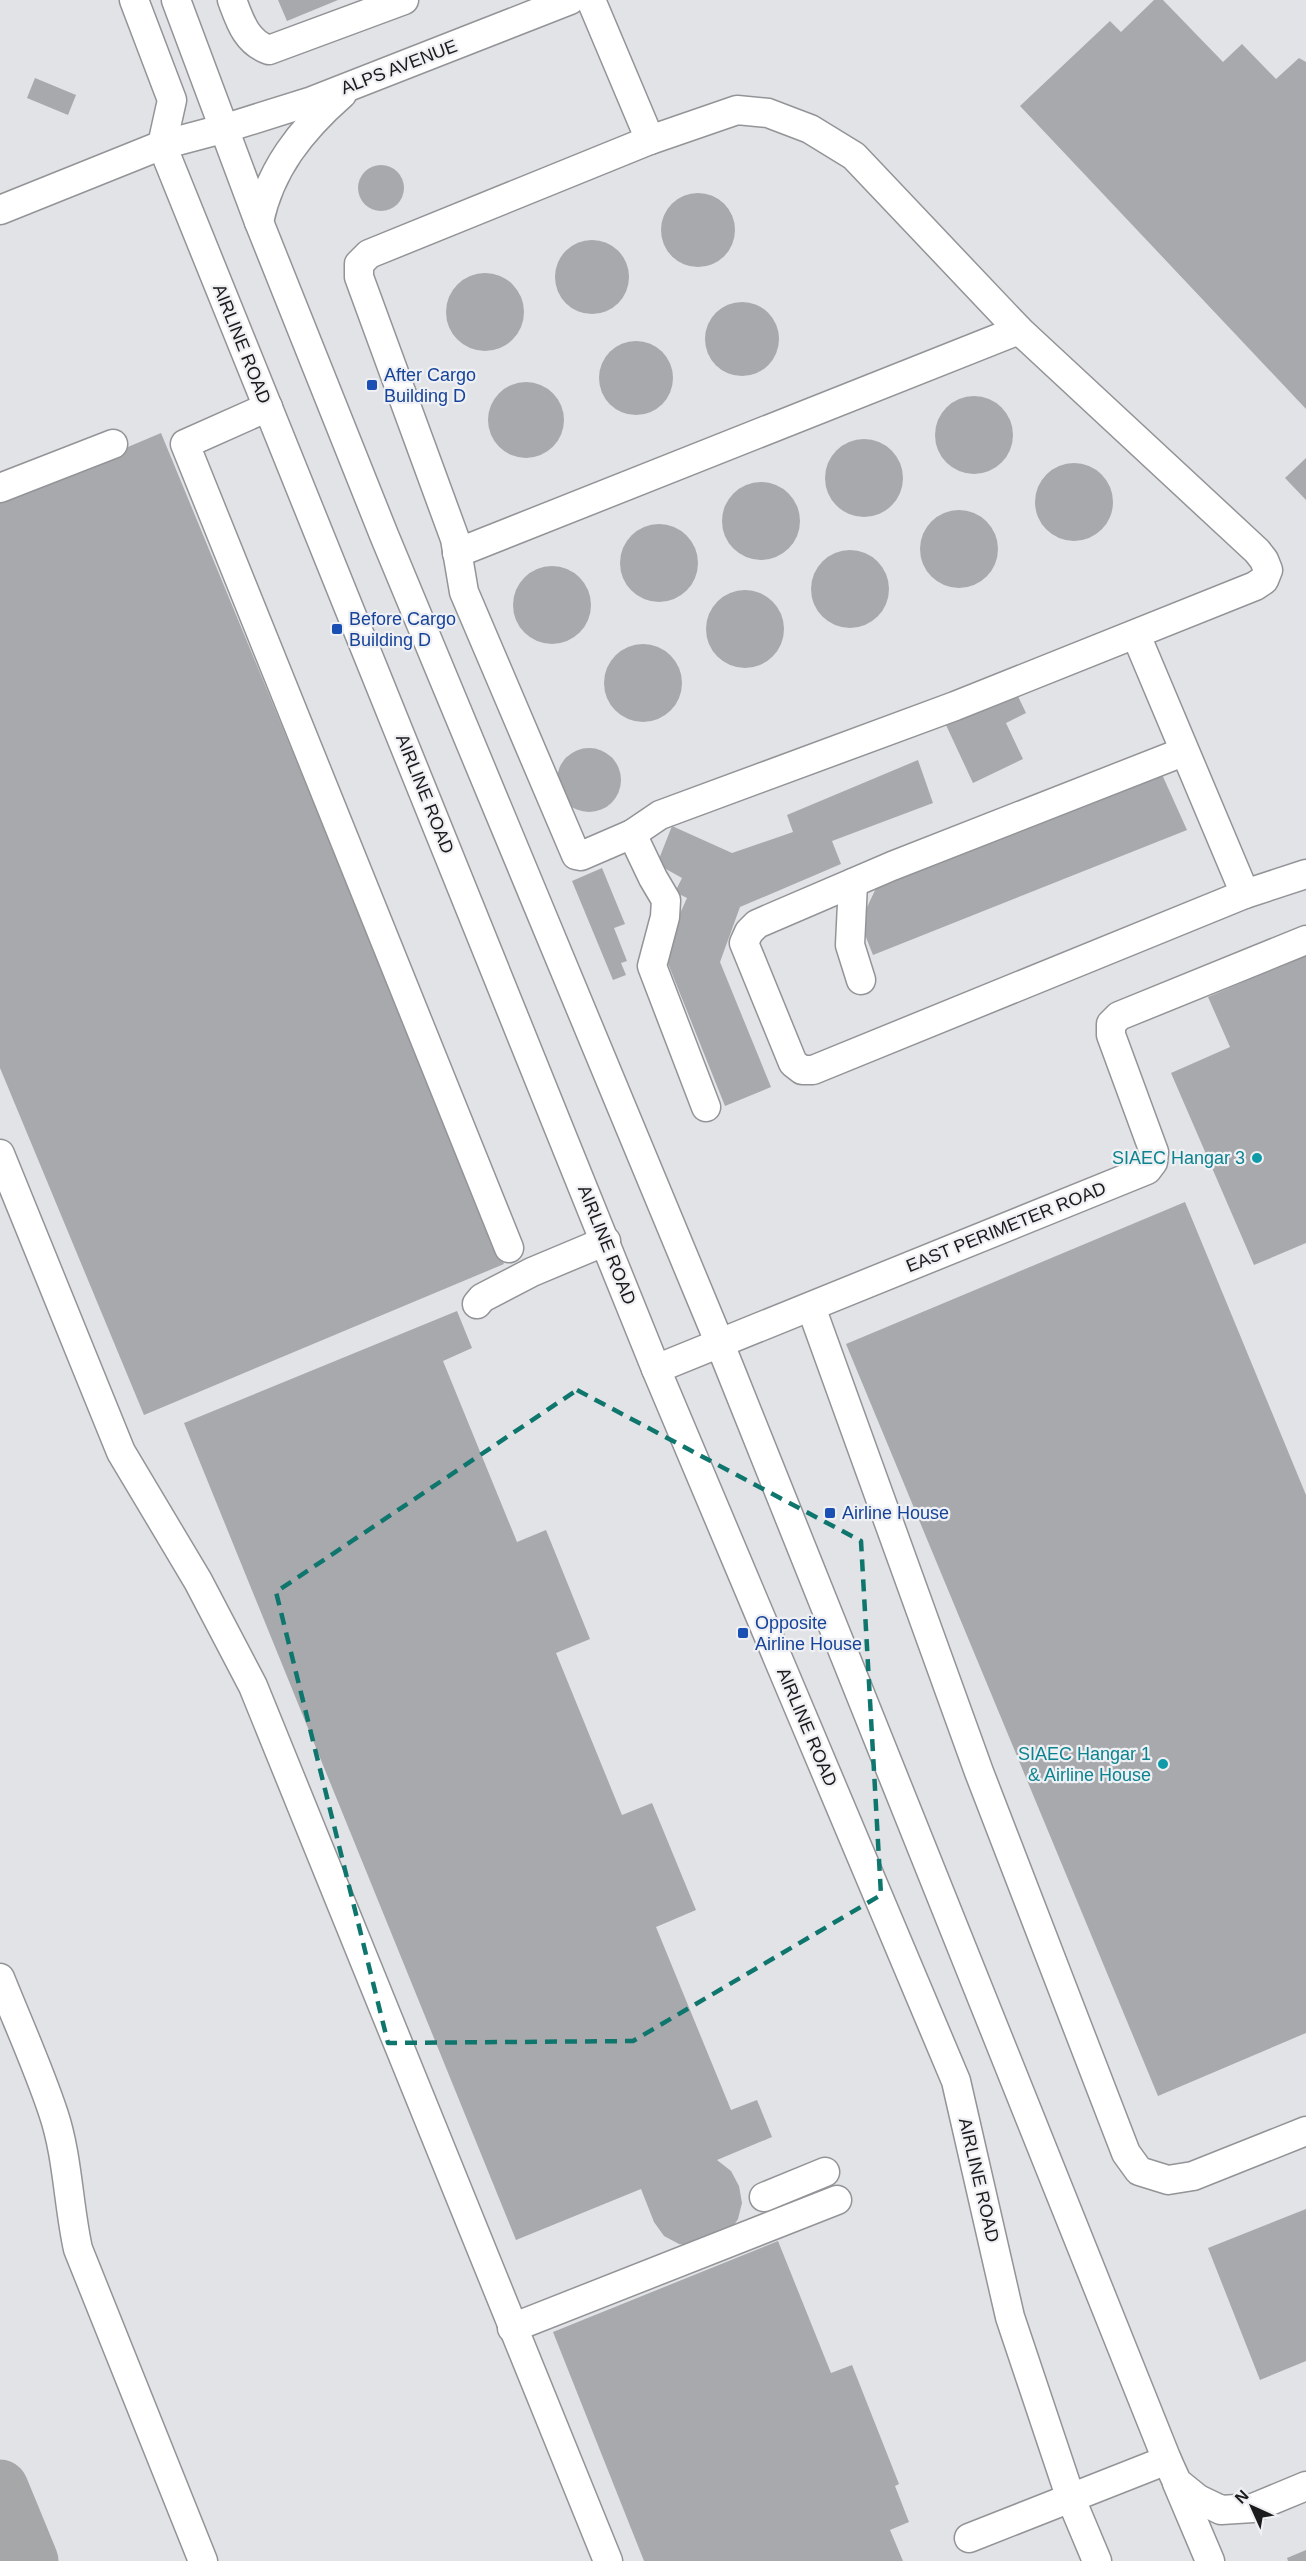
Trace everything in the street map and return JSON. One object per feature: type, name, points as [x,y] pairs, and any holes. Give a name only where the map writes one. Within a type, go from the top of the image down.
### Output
[{"type":"lane","points":[[134,0],[172,100],[162,146]]},
{"type":"lane","points":[[176,0],[226,128],[259,222],[384,535],[720,1344],[1210,2561]]},
{"type":"lane","points":[[232,0],[247,35],[258,46],[269,50],[404,0]]},
{"type":"lane","name":"ALPS AVENUE","points":[[0,210],[162,146],[312,101],[570,0]]},
{"type":"lane","points":[[591,0],[650,140]]},
{"type":"lane","points":[[259,222],[269,185],[288,151],[328,106],[352,85]]},
{"type":"lane","points":[[737,110],[768,113],[810,129],[854,156],[1019,330],[1264,560],[1268,570],[1264,580],[1255,586],[1136,635],[955,706],[660,815],[632,834],[581,856],[573,852],[464,592],[455,539],[359,277],[359,264],[369,254],[650,140],[737,110]]},
{"type":"lane","name":"AIRLINE ROAD","points":[[162,146],[656,1369],[956,2081],[1010,2317],[1071,2499],[1097,2561]]},
{"type":"lane","points":[[457,553],[1019,330]]},
{"type":"lane","points":[[267,407],[185,444],[509,1248]]},
{"type":"lane","points":[[0,488],[113,444]]},
{"type":"lane","points":[[1136,635],[1183,752],[1245,894]]},
{"type":"lane","points":[[1183,752],[853,883],[757,924],[749,932],[744,943],[793,1063],[802,1070],[813,1070],[1245,894],[1306,874]]},
{"type":"lane","points":[[632,834],[666,900],[665,917],[652,966],[706,1107]]},
{"type":"lane","points":[[853,883],[850,945],[861,980]]},
{"type":"lane","name":"EAST PERIMETER ROAD","points":[[656,1369],[1147,1170],[1153,1162],[1154,1152],[1111,1035],[1111,1024],[1119,1016],[1306,940]]},
{"type":"lane","points":[[0,1154],[122,1452],[198,1581],[253,1686],[608,2561]]},
{"type":"lane","points":[[477,1304],[482,1298],[532,1272],[606,1241]]},
{"type":"lane","points":[[811,1307],[979,1772],[1126,2153],[1139,2171],[1168,2180],[1193,2176],[1306,2131]]},
{"type":"lane","points":[[0,1978],[53,2112],[63,2149],[70,2214],[78,2249],[203,2561]]},
{"type":"lane","points":[[764,2197],[825,2172]]},
{"type":"lane","points":[[512,2328],[837,2200]]},
{"type":"lane","points":[[1172,2471],[1198,2499],[1221,2510],[1253,2508],[1306,2487]]},
{"type":"lane","points":[[969,2538],[1071,2499],[1172,2471]]},
{"type":"highlighted area","points":[[577,1390],[861,1541],[881,1895],[633,2041],[388,2043],[276,1592]]},
{"type":"building","points":[[278,0],[338,0],[287,21]]},
{"type":"building","points":[[1154,0],[1163,0],[1223,62],[1242,44],[1276,79],[1299,58],[1306,62],[1306,409],[1020,106],[1110,21],[1121,32]]},
{"type":"building","points":[[35,78],[76,95],[68,115],[27,98]]},
{"type":"building","points":[[381,165],[397,172],[404,188],[397,204],[381,211],[365,204],[358,188],[365,172]]},
{"type":"building","points":[[698,193],[719,199],[729,209],[735,230],[729,251],[719,261],[698,267],[677,261],[667,251],[661,230],[667,209],[677,199]]},
{"type":"building","points":[[592,240],[613,246],[623,256],[629,277],[623,298],[613,308],[592,314],[571,308],[561,298],[555,277],[561,256],[571,246]]},
{"type":"building","points":[[485,273],[500,276],[512,285],[521,297],[524,312],[521,327],[512,339],[500,348],[485,351],[470,348],[458,339],[449,327],[446,312],[449,297],[458,285],[470,276]]},
{"type":"building","points":[[742,302],[763,308],[773,318],[779,339],[773,360],[763,370],[742,376],[721,370],[711,360],[705,339],[711,318],[721,308]]},
{"type":"building","points":[[636,341],[657,347],[667,357],[673,378],[667,399],[657,409],[636,415],[615,409],[605,399],[599,378],[605,357],[615,347]]},
{"type":"building","points":[[526,382],[540,385],[553,393],[561,406],[564,420],[561,434],[553,447],[540,455],[526,458],[512,455],[499,447],[491,434],[488,420],[491,406],[499,393],[512,385]]},
{"type":"building","points":[[974,396],[989,399],[1001,408],[1010,420],[1013,435],[1010,450],[1001,462],[989,471],[974,474],[959,471],[947,462],[938,450],[935,435],[938,420],[947,408],[959,399]]},
{"type":"building","points":[[161,433],[504,1264],[144,1415],[0,1068],[0,501]]},
{"type":"building","points":[[864,439],[879,442],[891,451],[900,463],[903,478],[900,493],[891,505],[879,514],[864,517],[849,514],[837,505],[828,493],[825,478],[828,463],[837,451],[849,442]]},
{"type":"building","points":[[1306,458],[1306,500],[1285,478]]},
{"type":"building","points":[[1074,463],[1089,466],[1101,475],[1110,487],[1113,502],[1110,517],[1101,529],[1089,538],[1074,541],[1059,538],[1047,529],[1038,517],[1035,502],[1038,487],[1047,475],[1059,466]]},
{"type":"building","points":[[761,482],[776,485],[788,494],[797,506],[800,521],[797,536],[788,548],[776,557],[761,560],[746,557],[734,548],[725,536],[722,521],[725,506],[734,494],[746,485]]},
{"type":"building","points":[[959,510],[974,513],[986,522],[995,534],[998,549],[995,564],[986,576],[974,585],[959,588],[944,585],[932,576],[923,564],[920,549],[923,534],[932,522],[944,513]]},
{"type":"building","points":[[659,524],[674,527],[686,536],[695,548],[698,563],[695,578],[686,590],[674,599],[659,602],[644,599],[632,590],[623,578],[620,563],[623,548],[632,536],[644,527]]},
{"type":"building","points":[[850,550],[865,553],[877,562],[886,574],[889,589],[886,604],[877,616],[865,625],[850,628],[835,625],[823,616],[814,604],[811,589],[814,574],[823,562],[835,553]]},
{"type":"building","points":[[552,566],[567,569],[579,578],[588,590],[591,605],[588,620],[579,632],[567,641],[552,644],[537,641],[525,632],[516,620],[513,605],[516,590],[525,578],[537,569]]},
{"type":"building","points":[[745,590],[760,593],[772,602],[781,614],[784,629],[781,644],[772,656],[760,665],[745,668],[730,665],[718,656],[709,644],[706,629],[709,614],[718,602],[730,593]]},
{"type":"building","points":[[643,644],[658,647],[670,656],[679,668],[682,683],[679,698],[670,710],[658,719],[643,722],[628,719],[616,710],[607,698],[604,683],[607,668],[616,656],[628,647]]},
{"type":"building","points":[[1016,692],[1026,713],[1006,723],[1023,759],[973,783],[946,725]]},
{"type":"building","points":[[589,748],[607,753],[612,757],[616,762],[621,780],[616,798],[612,803],[607,807],[589,812],[571,807],[566,803],[562,798],[557,780],[562,762],[566,757],[571,753]]},
{"type":"building","points":[[918,760],[933,803],[832,841],[841,864],[740,907],[720,962],[771,1087],[725,1106],[663,951],[687,898],[675,892],[682,878],[657,864],[672,826],[732,853],[793,832],[787,815]]},
{"type":"building","points":[[1160,770],[1187,830],[873,955],[860,922],[878,884]]},
{"type":"building","points":[[602,868],[625,924],[614,928],[627,961],[621,963],[626,975],[613,980],[572,881]]},
{"type":"building","name":"SIAEC Hangar 3","points":[[1306,955],[1306,1243],[1254,1265],[1171,1073],[1230,1047],[1208,997]]},
{"type":"building","name":"SIAEC Hangar 1 & Airline House","points":[[1185,1202],[1306,1495],[1306,2033],[1158,2096],[846,1344]]},
{"type":"building","points":[[457,1311],[472,1348],[443,1361],[517,1542],[546,1530],[590,1639],[556,1653],[622,1815],[652,1803],[696,1910],[656,1927],[731,2110],[757,2100],[772,2137],[717,2160],[731,2171],[739,2186],[742,2203],[738,2219],[728,2234],[696,2247],[679,2244],[664,2236],[654,2222],[641,2189],[516,2240],[184,1423]]},
{"type":"building","points":[[1306,2209],[1306,2361],[1260,2380],[1208,2248]]},
{"type":"building","points":[[778,2241],[831,2373],[852,2365],[899,2484],[895,2486],[909,2522],[890,2530],[903,2561],[644,2561],[553,2332]]},
{"type":"building","points":[[1306,2550],[1306,2561],[1288,2561],[1287,2558]]},
{"type":"taxiway","points":[[0,2488],[30,2561]]},
{"type":"place","name":"After Cargo Building D","points":[[372,385]]},
{"type":"place","name":"Before Cargo Building D","points":[[337,629]]},
{"type":"place","name":"SIAEC Hangar 3","points":[[1257,1158]]},
{"type":"place","name":"Airline House","points":[[830,1513]]},
{"type":"place","name":"Opposite Airline House","points":[[743,1633]]},
{"type":"place","name":"SIAEC Hangar 1 & Airline House","points":[[1163,1764]]}]
